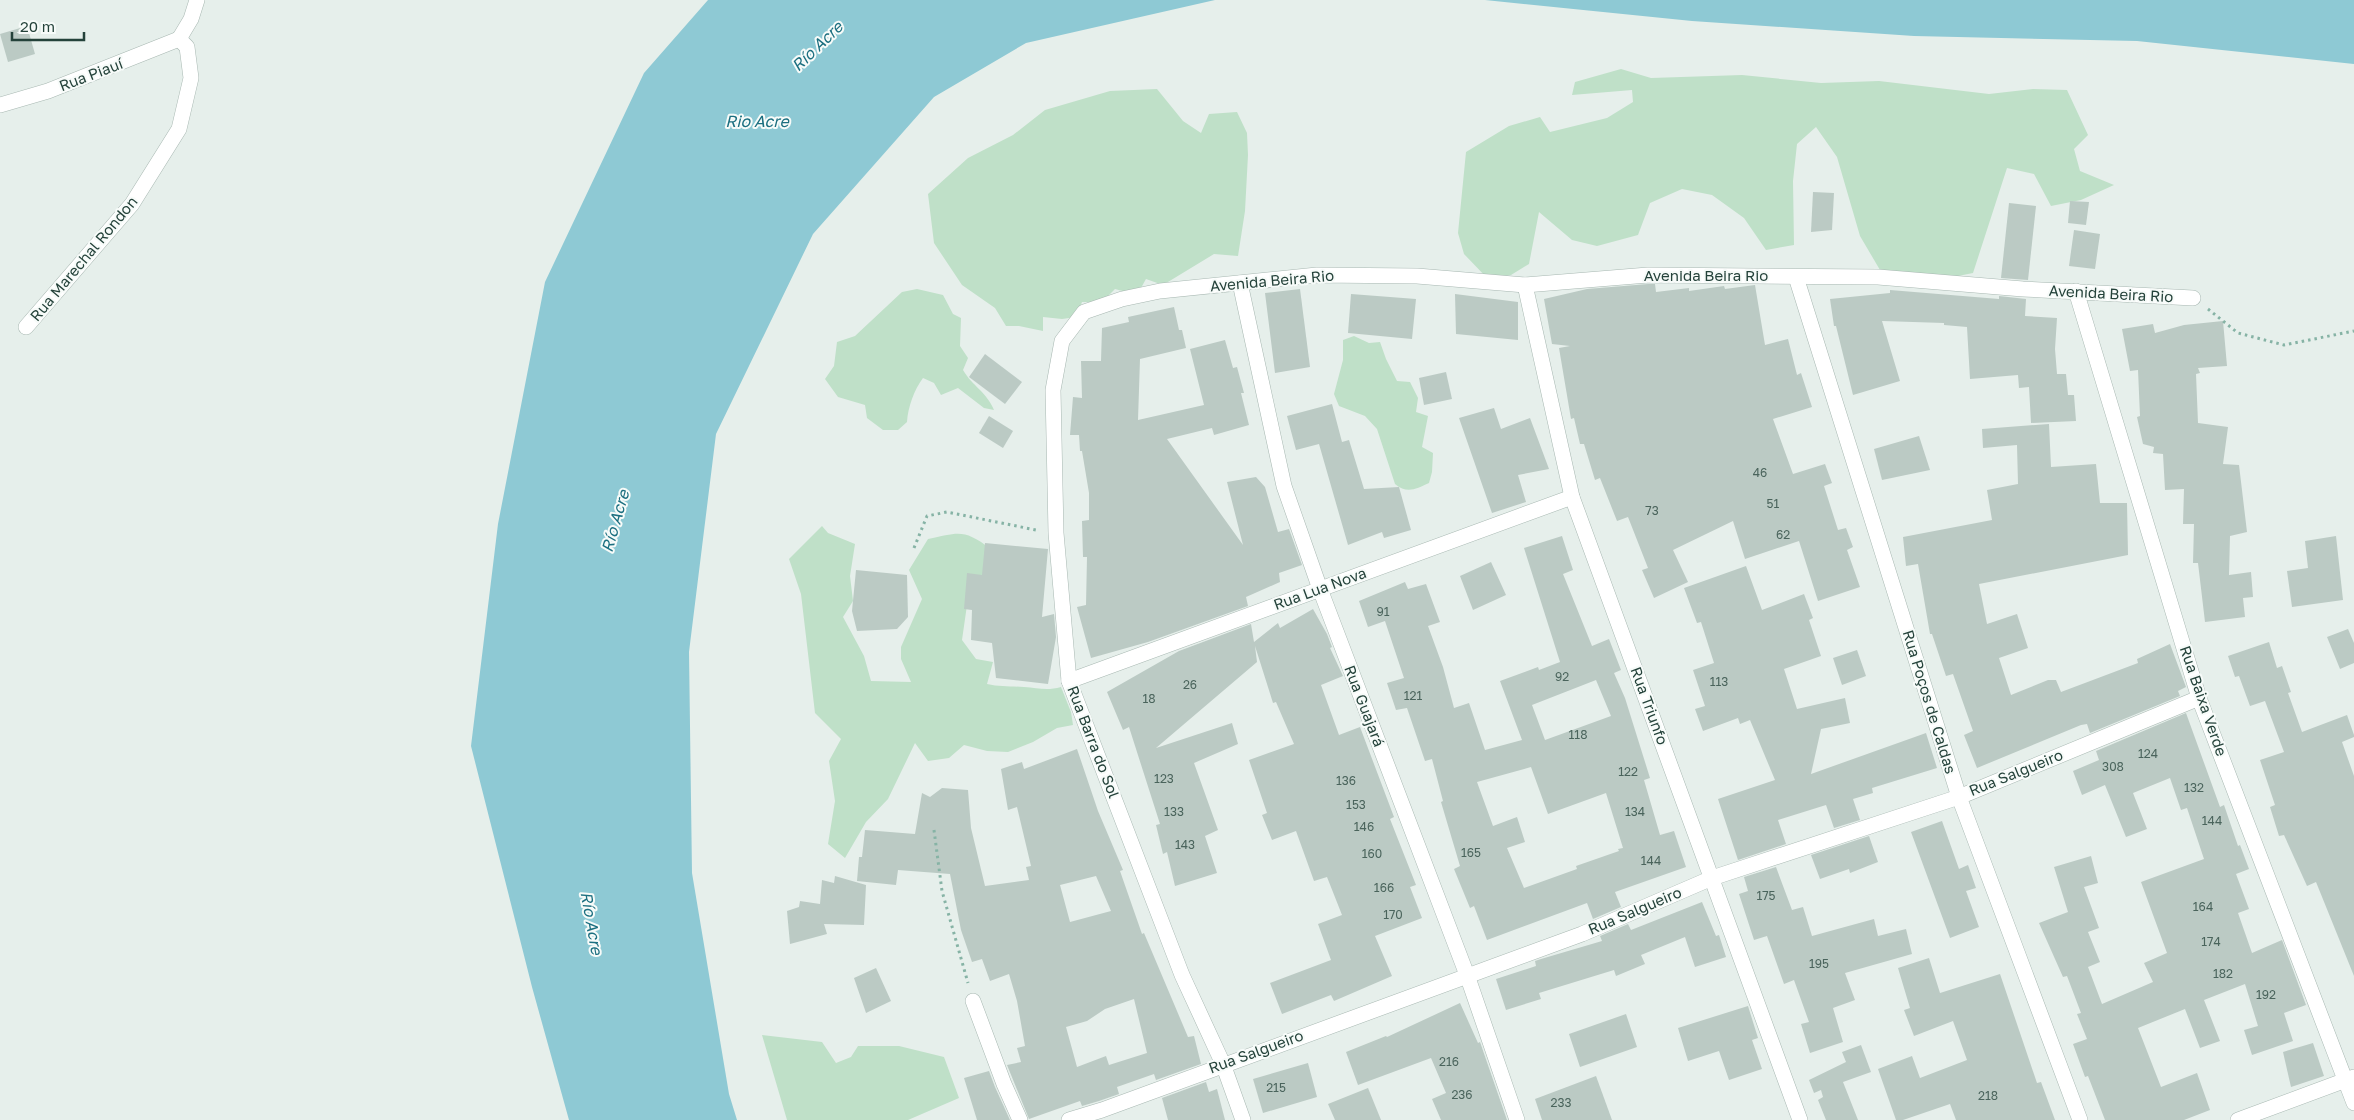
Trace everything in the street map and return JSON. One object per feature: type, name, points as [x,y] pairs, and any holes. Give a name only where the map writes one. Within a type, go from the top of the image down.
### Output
[{"type":"street","points":[[179,39],[191,19],[197,0]]},
{"type":"street","name":"Rua Piauí","points":[[0,105],[48,91],[179,39]]},
{"type":"street","name":"Rua Marechal Rondon","points":[[26,327],[132,204],[179,129],[191,78],[188,47],[179,39]]},
{"type":"street","name":"Avenida Beira Rio","points":[[1062,341],[1084,312],[1098,306],[1160,291],[1317,275],[1417,276],[1525,284],[1648,275],[1878,277],[2014,288],[2194,298]]},
{"type":"street","name":"Rua Poços de Caldas","points":[[1796,277],[1959,797],[2080,1120]]},
{"type":"street","name":"Rua Guajará","points":[[1240,283],[1284,486],[1320,589],[1467,975],[1517,1120]]},
{"type":"street","name":"Rua Triunfo","points":[[1525,284],[1572,497],[1800,1120]]},
{"type":"street","name":"Rua Baixa Verde","points":[[2076,291],[2199,698],[2350,1079],[2354,1103]]},
{"type":"street","name":"Rua Barra do Sol","points":[[1062,341],[1053,390],[1056,533],[1069,681],[1182,976],[1223,1064],[1243,1120]]},
{"type":"street","name":"Rua Lua Nova","points":[[1069,681],[1572,497]]},
{"type":"street","name":"Rua Salgueiro","points":[[1070,1120],[1104,1115],[1223,1064],[1582,934],[1712,878],[1959,797],[2199,698]]},
{"type":"street","points":[[973,1001],[998,1069],[1020,1120]]},
{"type":"street","points":[[2238,1120],[2350,1079]]},
{"type":"path","name":"Avenida Beira Rio","points":[[2194,298],[2238,333],[2284,345],[2354,331]]},
{"type":"path","points":[[914,548],[927,516],[947,512],[1005,525],[1056,533]]},
{"type":"path","points":[[934,830],[942,891],[973,1001]]},
{"type":"green space","points":[[1621,69],[1651,78],[1742,75],[1821,83],[1879,81],[1989,94],[2033,89],[2067,90],[2088,135],[2074,149],[2080,171],[2114,185],[2081,200],[2051,206],[2034,174],[2007,168],[1973,273],[1953,277],[1880,270],[1860,236],[1837,157],[1816,127],[1797,144],[1793,181],[1794,245],[1766,250],[1744,218],[1712,195],[1682,189],[1650,203],[1638,235],[1597,246],[1572,240],[1539,212],[1529,264],[1511,275],[1488,279],[1464,254],[1458,233],[1466,152],[1509,126],[1540,117],[1550,132],[1607,118],[1633,102],[1632,90],[1572,95],[1575,82]]},
{"type":"green space","points":[[1157,89],[1183,121],[1201,133],[1209,114],[1237,112],[1247,133],[1248,155],[1245,211],[1238,256],[1214,254],[1163,285],[1146,279],[1137,295],[1115,289],[1102,302],[1082,302],[1076,317],[1062,319],[1043,317],[1043,331],[1019,326],[1006,326],[995,308],[962,285],[934,243],[928,194],[968,158],[1013,135],[1045,110],[1110,91]]},
{"type":"green space","points":[[917,289],[943,295],[953,314],[961,318],[960,346],[968,358],[963,370],[987,398],[994,410],[984,408],[958,388],[941,395],[934,383],[923,378],[912,399],[907,422],[898,430],[883,430],[867,418],[865,405],[838,397],[825,379],[834,366],[837,342],[855,336],[902,292]]},
{"type":"green space","points":[[1354,336],[1369,343],[1380,342],[1397,381],[1410,382],[1418,398],[1416,412],[1428,416],[1422,447],[1433,453],[1432,472],[1429,483],[1416,489],[1408,490],[1395,484],[1377,429],[1365,416],[1339,406],[1334,394],[1343,360],[1343,340]]},
{"type":"green space","points":[[822,526],[828,533],[855,544],[850,576],[853,601],[843,617],[864,656],[871,681],[911,682],[901,659],[901,647],[922,599],[909,570],[928,539],[955,534],[968,535],[991,549],[992,576],[968,598],[962,640],[976,659],[993,662],[987,684],[1042,689],[1061,687],[1071,712],[1073,725],[1057,728],[1033,742],[1008,752],[987,751],[964,745],[949,758],[928,761],[915,743],[888,799],[866,822],[845,858],[828,844],[835,801],[829,761],[841,739],[815,713],[801,594],[789,559]]},
{"type":"green space","points":[[762,1035],[822,1042],[836,1063],[851,1057],[858,1046],[899,1046],[944,1057],[959,1098],[908,1120],[787,1120]]},
{"type":"water","name":"Rio Acre","points":[[708,0],[1215,0],[1026,43],[934,97],[813,234],[716,434],[689,652],[692,873],[729,1094],[737,1120],[569,1120],[532,987],[471,746],[498,524],[545,282],[644,73]]},
{"type":"water","points":[[1485,0],[2354,0],[2354,64],[2137,41],[1914,36],[1692,21]]},
{"type":"building","points":[[27,26],[35,54],[8,62],[0,34]]},
{"type":"building","points":[[1813,192],[1834,193],[1832,230],[1811,232]]},
{"type":"building","points":[[2070,201],[2089,202],[2086,225],[2068,223]]},
{"type":"building","points":[[2009,203],[2036,206],[2028,280],[2001,278]]},
{"type":"building","points":[[2074,230],[2100,234],[2095,269],[2069,266]]},
{"type":"building","points":[[1655,284],[1656,292],[1689,288],[1689,291],[1724,286],[1725,289],[1755,285],[1765,345],[1788,339],[1797,375],[1801,373],[1812,407],[1773,419],[1793,474],[1825,464],[1832,483],[1824,486],[1838,530],[1846,528],[1853,547],[1847,550],[1860,587],[1818,601],[1799,541],[1745,559],[1733,521],[1673,550],[1688,582],[1654,598],[1642,570],[1648,568],[1628,517],[1617,521],[1600,478],[1595,480],[1584,444],[1580,444],[1574,418],[1571,419],[1559,348],[1570,346],[1552,344],[1544,299],[1587,289]]},
{"type":"building","points":[[1300,289],[1310,367],[1275,373],[1265,293]]},
{"type":"building","points":[[1890,290],[1999,299],[1999,296],[2026,299],[2025,316],[2057,318],[2055,349],[2057,374],[2066,374],[2068,395],[2074,395],[2076,421],[2031,423],[2029,387],[2019,388],[2018,375],[1970,379],[1967,327],[1944,325],[1944,323],[1882,321],[1900,381],[1853,395],[1836,326],[1834,326],[1830,299],[1890,293]]},
{"type":"building","points":[[1351,294],[1416,299],[1412,339],[1348,333]]},
{"type":"building","points":[[1455,294],[1518,302],[1518,340],[1456,334]]},
{"type":"building","points":[[1174,307],[1179,330],[1182,330],[1186,348],[1140,359],[1138,420],[1204,405],[1190,349],[1225,340],[1233,368],[1237,367],[1244,393],[1241,393],[1249,425],[1214,435],[1212,428],[1167,439],[1243,545],[1227,482],[1256,477],[1265,487],[1278,532],[1289,529],[1302,565],[1279,573],[1280,582],[1246,597],[1248,606],[1148,642],[1091,658],[1077,607],[1086,605],[1087,557],[1083,557],[1082,521],[1089,520],[1089,493],[1082,451],[1080,451],[1079,435],[1070,435],[1073,397],[1082,398],[1081,361],[1101,361],[1102,328],[1129,322],[1128,317]]},
{"type":"building","points":[[2223,321],[2227,366],[2198,368],[2200,373],[2196,374],[2198,423],[2228,427],[2223,464],[2239,465],[2247,532],[2230,536],[2229,575],[2251,572],[2253,597],[2243,598],[2245,617],[2205,622],[2198,563],[2193,563],[2194,524],[2183,524],[2184,489],[2165,490],[2163,454],[2153,453],[2154,447],[2143,444],[2137,417],[2140,416],[2138,370],[2130,371],[2122,329],[2153,324],[2155,333],[2184,325]]},
{"type":"building","points":[[985,354],[1022,382],[1005,404],[969,377]]},
{"type":"building","points":[[1446,372],[1452,399],[1424,405],[1419,378]]},
{"type":"building","points":[[1332,404],[1342,442],[1349,440],[1364,489],[1399,487],[1411,530],[1384,538],[1382,532],[1348,545],[1319,444],[1296,450],[1287,416]]},
{"type":"building","points":[[1494,408],[1501,429],[1530,418],[1549,469],[1518,475],[1526,502],[1492,513],[1459,418]]},
{"type":"building","points":[[989,416],[1013,431],[1003,448],[979,433]]},
{"type":"building","points":[[2049,424],[2051,467],[2096,464],[2100,503],[2127,503],[2128,555],[1979,584],[1987,624],[2017,614],[2028,648],[1999,658],[2011,695],[2048,680],[2056,680],[2061,692],[2138,663],[2137,659],[2170,644],[2186,687],[2178,691],[2180,696],[2090,733],[2087,724],[2081,725],[1977,768],[1964,735],[1973,731],[1953,674],[1946,676],[1932,634],[1930,634],[1918,564],[1906,566],[1903,537],[1992,520],[1987,490],[2018,484],[2017,445],[1983,448],[1982,429]]},
{"type":"building","points":[[1919,436],[1930,470],[1882,480],[1874,449]]},
{"type":"building","points":[[1562,536],[1573,570],[1563,574],[1592,646],[1609,639],[1621,670],[1614,673],[1625,698],[1650,778],[1644,780],[1660,835],[1674,831],[1686,867],[1615,892],[1621,907],[1593,919],[1587,903],[1487,940],[1474,906],[1470,908],[1454,869],[1460,866],[1441,802],[1443,801],[1432,759],[1425,761],[1407,708],[1396,710],[1387,683],[1404,678],[1385,621],[1368,627],[1359,601],[1405,582],[1408,589],[1426,584],[1440,622],[1428,626],[1443,667],[1454,708],[1469,703],[1485,750],[1522,740],[1500,681],[1538,667],[1539,670],[1560,662],[1524,548]],"holes":[[[1596,680],[1611,716],[1545,740],[1532,705]],[[1531,767],[1548,814],[1606,793],[1623,848],[1576,866],[1577,869],[1524,888],[1507,848],[1525,842],[1517,817],[1493,826],[1477,782]]]},
{"type":"building","points":[[2336,536],[2343,600],[2292,607],[2287,571],[2308,568],[2305,541]]},
{"type":"building","points":[[985,543],[1048,549],[1042,617],[1054,614],[1056,637],[1048,684],[996,678],[992,643],[971,640],[972,610],[964,609],[967,573],[982,575]]},
{"type":"building","points":[[1491,562],[1506,595],[1473,610],[1460,576]]},
{"type":"building","points":[[1746,566],[1762,610],[1804,594],[1813,618],[1809,620],[1821,656],[1784,669],[1797,709],[1845,698],[1850,723],[1821,729],[1811,774],[1926,733],[1937,768],[1872,788],[1873,793],[1853,799],[1860,820],[1834,828],[1826,805],[1778,820],[1786,844],[1738,860],[1718,799],[1775,780],[1750,720],[1740,724],[1738,718],[1703,731],[1695,709],[1705,706],[1693,670],[1714,663],[1701,622],[1697,623],[1684,588]]},
{"type":"building","points":[[856,570],[907,575],[908,617],[897,629],[857,631],[852,611]]},
{"type":"building","points":[[1313,609],[1327,634],[1332,647],[1330,648],[1343,676],[1321,685],[1339,735],[1360,727],[1394,817],[1390,819],[1416,885],[1410,887],[1422,918],[1375,936],[1392,976],[1334,1001],[1331,995],[1282,1014],[1270,983],[1331,960],[1318,924],[1342,915],[1327,877],[1314,881],[1296,831],[1272,840],[1262,815],[1267,813],[1249,760],[1294,744],[1276,702],[1273,703],[1255,646],[1257,662],[1156,748],[1232,723],[1238,744],[1194,763],[1218,830],[1205,836],[1217,873],[1175,886],[1167,852],[1163,854],[1156,825],[1160,824],[1129,727],[1123,730],[1107,692],[1179,651],[1251,624],[1254,642],[1278,623],[1280,628]]},
{"type":"building","points":[[2348,629],[2354,643],[2354,663],[2340,669],[2327,637]]},
{"type":"building","points":[[2269,642],[2277,668],[2282,666],[2291,692],[2288,693],[2302,732],[2347,715],[2354,735],[2354,737],[2342,742],[2354,776],[2354,976],[2316,882],[2307,886],[2284,835],[2279,836],[2270,807],[2275,805],[2260,760],[2284,752],[2265,701],[2250,706],[2239,676],[2235,677],[2228,656]]},
{"type":"building","points":[[1857,650],[1866,676],[1842,685],[1833,658]]},
{"type":"building","points":[[2186,713],[2220,807],[2224,805],[2238,846],[2240,845],[2249,869],[2236,874],[2249,909],[2238,913],[2252,953],[2282,940],[2306,1005],[2284,1013],[2293,1041],[2252,1055],[2244,1030],[2258,1026],[2245,984],[2204,1000],[2220,1041],[2200,1048],[2185,1009],[2138,1028],[2161,1087],[2197,1073],[2210,1110],[2184,1120],[2105,1120],[2088,1076],[2085,1077],[2073,1044],[2087,1039],[2077,1014],[2081,1013],[2067,976],[2063,977],[2039,923],[2068,912],[2054,867],[2091,856],[2098,883],[2084,887],[2099,928],[2088,932],[2100,962],[2088,967],[2102,1004],[2153,982],[2144,963],[2167,953],[2141,882],[2204,859],[2187,808],[2181,810],[2170,778],[2133,793],[2147,829],[2126,837],[2105,785],[2082,795],[2073,771],[2099,760],[2096,751]]},
{"type":"building","points":[[1077,749],[1098,811],[1123,870],[1120,871],[1142,934],[1144,933],[1188,1037],[1194,1036],[1201,1064],[1156,1080],[1154,1074],[1117,1087],[1119,1094],[1082,1106],[1080,1101],[1029,1119],[1007,1065],[1021,1062],[1017,1048],[1025,1046],[1017,1001],[1009,974],[990,981],[982,959],[972,962],[961,930],[950,874],[898,870],[896,885],[857,881],[859,857],[862,857],[865,830],[915,834],[922,793],[930,797],[942,788],[968,790],[971,828],[985,886],[1029,880],[1026,867],[1031,866],[1017,807],[1008,810],[1001,769],[1022,762],[1024,769]],"holes":[[[1096,876],[1111,911],[1070,922],[1060,885]],[[1134,999],[1147,1053],[1109,1065],[1106,1056],[1077,1067],[1066,1027],[1087,1021],[1105,1009]]]},
{"type":"building","points":[[1942,821],[1959,869],[1968,865],[1976,888],[1966,891],[1979,927],[1950,938],[1911,832]]},
{"type":"building","points":[[1869,836],[1878,862],[1850,873],[1849,869],[1820,879],[1811,855]]},
{"type":"building","points":[[1776,867],[1792,910],[1803,907],[1812,936],[1874,919],[1878,936],[1906,929],[1912,954],[1845,973],[1855,1000],[1833,1008],[1843,1042],[1810,1053],[1801,1024],[1809,1022],[1794,980],[1784,984],[1767,936],[1754,940],[1739,894],[1748,891],[1744,877]]},
{"type":"building","points":[[835,876],[866,885],[864,925],[824,924],[827,934],[790,944],[787,911],[799,907],[800,901],[820,904],[822,880],[834,883]]},
{"type":"building","points":[[1702,902],[1716,936],[1719,935],[1726,957],[1695,967],[1685,937],[1641,955],[1645,964],[1616,976],[1614,970],[1539,993],[1541,999],[1506,1010],[1496,979],[1536,966],[1535,961],[1602,941],[1600,936],[1628,924],[1631,930]]},
{"type":"building","points":[[1929,958],[1940,993],[2000,974],[2037,1083],[2041,1082],[2055,1120],[1956,1120],[1950,1104],[1903,1120],[1896,1120],[1878,1069],[1912,1056],[1920,1078],[1967,1060],[1953,1021],[1914,1036],[1904,1010],[1910,1008],[1898,968]]},
{"type":"building","points":[[876,968],[891,1001],[866,1013],[854,978]]},
{"type":"building","points":[[1460,1003],[1478,1043],[1480,1042],[1507,1120],[1441,1120],[1432,1099],[1446,1093],[1431,1058],[1358,1085],[1346,1052],[1387,1037]]},
{"type":"building","points":[[1748,1006],[1758,1038],[1752,1040],[1762,1069],[1729,1080],[1719,1051],[1688,1061],[1678,1028]]},
{"type":"building","points":[[1626,1014],[1637,1047],[1580,1067],[1569,1034]]},
{"type":"building","points":[[2313,1043],[2324,1076],[2291,1087],[2283,1052]]},
{"type":"building","points":[[1861,1045],[1871,1072],[1843,1082],[1858,1120],[1826,1120],[1818,1100],[1823,1097],[1821,1090],[1814,1093],[1809,1080],[1846,1062],[1842,1052]]},
{"type":"building","points":[[1308,1063],[1317,1097],[1263,1113],[1253,1079]]},
{"type":"building","points":[[989,1071],[1010,1120],[977,1120],[964,1078]]},
{"type":"building","points":[[1596,1076],[1612,1120],[1542,1120],[1535,1099]]},
{"type":"building","points":[[1206,1082],[1209,1092],[1217,1089],[1225,1120],[1168,1120],[1162,1098]]},
{"type":"building","points":[[1368,1088],[1381,1120],[1335,1120],[1328,1104]]},
{"type":"water label","name":"Río Acre","points":[[817,46]]},
{"type":"water label","name":"Río Acre","points":[[615,521]]},
{"type":"water label","name":"Río Acre","points":[[592,923]]}]
